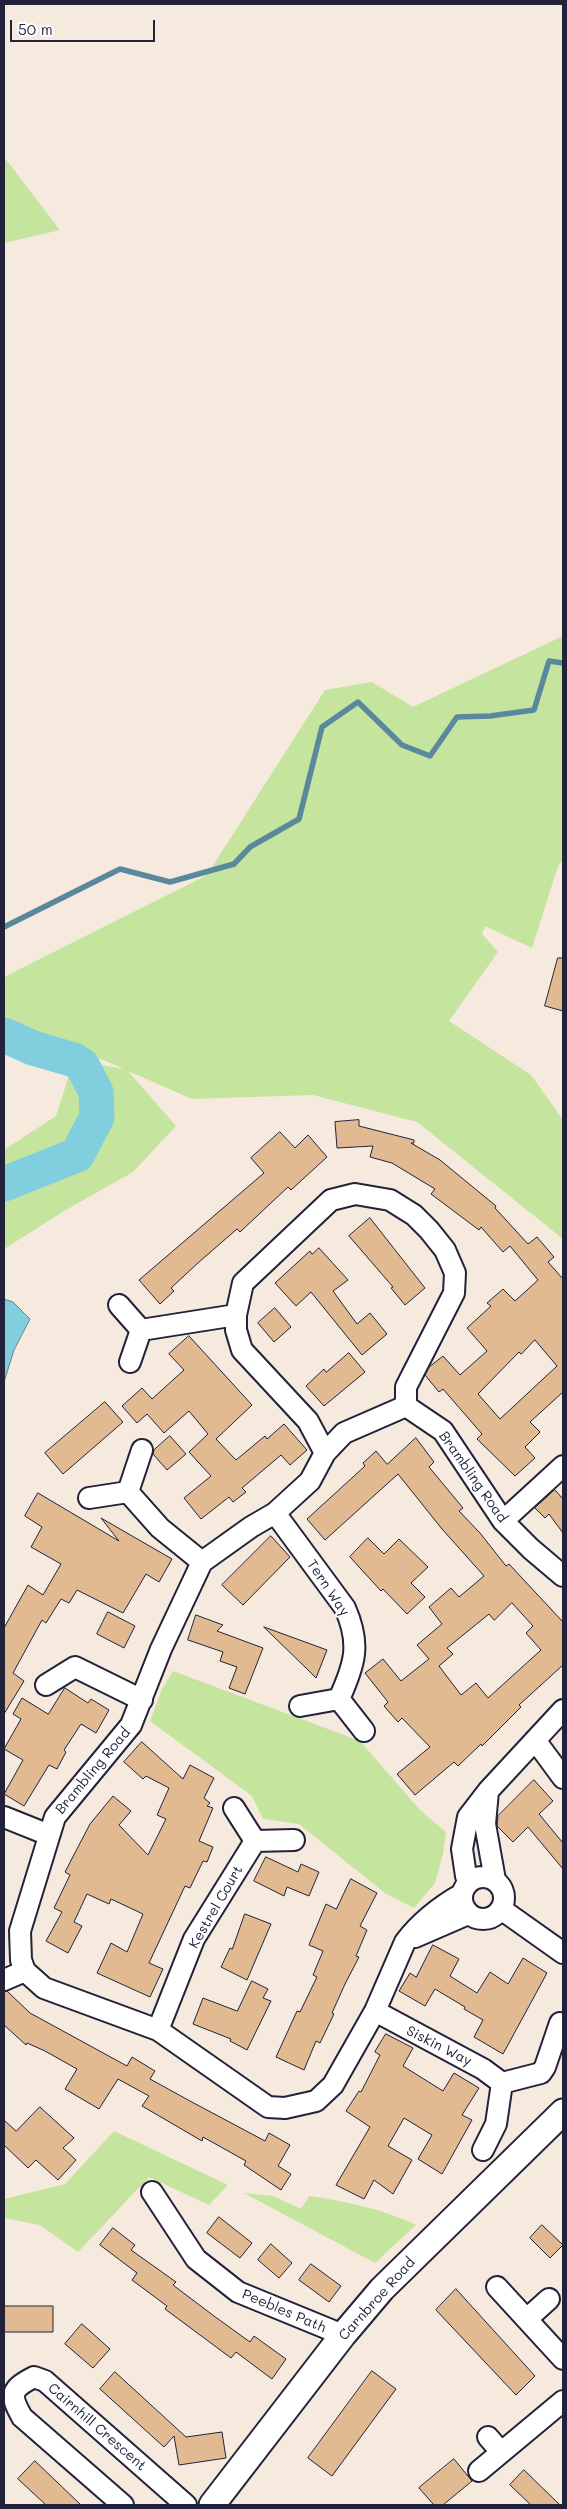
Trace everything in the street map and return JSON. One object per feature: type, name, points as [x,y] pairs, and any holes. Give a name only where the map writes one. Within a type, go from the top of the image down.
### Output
[{"type":"street","points":[[325,1453],[308,1421],[242,1350],[236,1330],[236,1315],[243,1283],[331,1200],[355,1194],[390,1200],[414,1215],[429,1230],[445,1250],[455,1274],[454,1294],[406,1387],[406,1406]]},
{"type":"street","points":[[119,1305],[142,1330]]},
{"type":"street","points":[[142,1330],[236,1315]]},
{"type":"street","points":[[130,1362],[142,1330]]},
{"type":"street","name":"Brambling Road","points":[[25,1971],[21,1960],[20,1931],[55,1817],[131,1725],[165,1640],[202,1562],[251,1527],[275,1513],[310,1481],[325,1453],[344,1433],[406,1406],[443,1431],[503,1521],[531,1549],[563,1576]]},
{"type":"street","points":[[128,1492],[142,1450]]},
{"type":"street","points":[[503,1521],[563,1466]]},
{"type":"street","points":[[90,1498],[128,1492]]},
{"type":"street","points":[[128,1492],[160,1528],[202,1562]]},
{"type":"street","name":"Tern Way","points":[[275,1513],[344,1608],[351,1622],[356,1642],[350,1675],[339,1699]]},
{"type":"street","points":[[46,1685],[74,1667],[142,1700]]},
{"type":"street","points":[[300,1706],[339,1699],[364,1731]]},
{"type":"street","points":[[488,1791],[485,1824],[495,1880],[504,1896],[501,1909],[496,1914],[487,1919],[480,1919],[468,1914],[464,1908],[466,1876],[462,1849],[468,1817],[488,1791],[563,1710]]},
{"type":"street","points":[[535,1740],[563,1778]]},
{"type":"street","points":[[234,1808],[255,1840],[294,1840]]},
{"type":"street","points":[[4,1817],[49,1835]]},
{"type":"street","name":"Kestrel Court","points":[[158,2030],[194,1939],[255,1840]]},
{"type":"street","points":[[4,1980],[25,1971],[44,1988],[158,2030],[268,2107],[285,2108],[316,2100],[333,2085],[375,2011],[405,1942],[426,1918],[479,1877],[495,1880]]},
{"type":"street","points":[[501,1909],[563,1953]]},
{"type":"street","points":[[405,1942],[468,1914]]},
{"type":"street","name":"Siskin Way","points":[[375,2011],[483,2069],[502,2083]]},
{"type":"street","points":[[483,2150],[496,2124],[502,2083],[541,2073],[545,2068],[560,2022]]},
{"type":"street","name":"Carnbroe Road","points":[[212,2505],[343,2335],[382,2289],[563,2112]]},
{"type":"street","name":"Peebles Path","points":[[152,2192],[196,2259],[238,2292],[343,2335]]},
{"type":"street","points":[[497,2287],[528,2318],[563,2359]]},
{"type":"street","points":[[528,2318],[548,2298]]},
{"type":"street","name":"Cairnhill Crescent","points":[[124,2505],[22,2417],[13,2401],[14,2391],[21,2384],[34,2376],[45,2381],[186,2505]]},
{"type":"street","points":[[478,2471],[495,2445],[563,2401]]},
{"type":"green space","points":[[4,157],[60,230],[4,243]]},
{"type":"green space","points":[[563,636],[563,860],[558,866],[532,948],[485,926],[482,934],[498,952],[449,1021],[531,1075],[563,1120],[563,1239],[417,1122],[313,1095],[192,1099],[128,1071],[176,1126],[133,1172],[64,1211],[4,1249],[4,1150],[56,1116],[74,1060],[124,1069],[4,1017],[4,977],[207,875],[325,690],[372,682],[413,707]]},
{"type":"green space","points":[[173,1671],[360,1741],[420,1810],[446,1832],[443,1854],[435,1883],[414,1908],[386,1894],[299,1824],[263,1819],[252,1796],[150,1721],[162,1689]]},
{"type":"green space","points":[[114,2131],[228,2185],[209,2205],[149,2177],[78,2252],[40,2225],[4,2218],[4,2199],[65,2184]]},
{"type":"green space","points":[[244,2193],[273,2196],[301,2209],[309,2196],[336,2200],[377,2210],[416,2225],[375,2263]]},
{"type":"water","points":[[4,1299],[13,1302],[30,1319],[14,1350],[4,1382]]},
{"type":"building","points":[[558,958],[563,958],[563,1011],[545,1006]]},
{"type":"building","points":[[359,1120],[359,1126],[414,1140],[414,1143],[411,1143],[440,1160],[496,1206],[495,1208],[528,1244],[537,1237],[554,1257],[548,1262],[563,1279],[563,1392],[530,1422],[540,1432],[525,1447],[535,1458],[515,1476],[477,1439],[482,1434],[443,1389],[439,1392],[425,1375],[429,1367],[443,1356],[460,1375],[487,1351],[467,1328],[491,1306],[487,1303],[503,1289],[515,1301],[538,1280],[510,1246],[503,1252],[481,1227],[479,1230],[431,1194],[435,1189],[392,1163],[370,1157],[373,1146],[337,1148],[335,1122]],"holes":[[[535,1340],[557,1366],[500,1419],[478,1394],[519,1352],[521,1354]]]},
{"type":"building","points":[[280,1132],[295,1148],[308,1135],[327,1157],[291,1190],[288,1187],[240,1232],[237,1229],[199,1262],[171,1288],[174,1291],[160,1304],[139,1280],[264,1173],[251,1158]]},
{"type":"building","points":[[370,1218],[425,1288],[405,1305],[391,1288],[393,1287],[349,1236]]},
{"type":"building","points":[[319,1248],[348,1280],[333,1291],[357,1324],[370,1313],[387,1334],[362,1355],[311,1292],[296,1306],[275,1283],[310,1251],[312,1254]]},
{"type":"building","points":[[275,1308],[291,1327],[274,1342],[258,1323]]},
{"type":"building","points":[[189,1336],[252,1405],[216,1439],[236,1460],[265,1436],[267,1439],[284,1424],[307,1450],[290,1465],[281,1455],[242,1488],[246,1492],[233,1502],[229,1497],[201,1519],[184,1498],[211,1476],[189,1452],[208,1434],[189,1411],[164,1433],[147,1414],[137,1423],[122,1406],[142,1388],[152,1399],[184,1370],[169,1354]]},
{"type":"building","points":[[349,1353],[365,1372],[324,1406],[306,1386],[324,1369],[326,1372]]},
{"type":"building","points":[[105,1402],[123,1422],[63,1474],[45,1453]]},
{"type":"building","points":[[170,1436],[186,1454],[167,1470],[153,1454],[154,1450]]},
{"type":"building","points":[[416,1438],[434,1462],[429,1467],[463,1508],[459,1511],[480,1533],[506,1566],[509,1564],[563,1622],[563,1665],[519,1705],[521,1707],[482,1746],[481,1744],[458,1766],[454,1762],[415,1795],[397,1774],[430,1747],[402,1718],[398,1722],[384,1706],[388,1702],[365,1673],[383,1659],[401,1681],[429,1659],[417,1645],[442,1624],[429,1607],[451,1588],[459,1597],[484,1576],[442,1529],[398,1474],[325,1540],[307,1519],[365,1466],[363,1463],[376,1451],[387,1464]],"holes":[[[512,1603],[533,1626],[526,1633],[541,1650],[488,1698],[476,1683],[461,1695],[439,1666],[453,1654],[447,1648],[489,1614],[494,1620]]]},
{"type":"building","points":[[555,1490],[563,1499],[563,1533],[549,1514],[545,1518],[535,1508]]},
{"type":"building","points":[[38,1493],[119,1541],[101,1518],[172,1559],[159,1582],[146,1574],[123,1613],[77,1590],[69,1603],[61,1599],[46,1623],[42,1620],[13,1673],[24,1681],[4,1714],[4,1628],[28,1585],[43,1595],[61,1564],[31,1547],[42,1527],[25,1516]]},
{"type":"building","points":[[271,1536],[290,1557],[243,1605],[222,1585]]},
{"type":"building","points":[[368,1538],[384,1554],[399,1539],[428,1567],[411,1583],[425,1597],[407,1614],[383,1589],[381,1591],[350,1557]]},
{"type":"building","points":[[108,1612],[135,1626],[124,1648],[97,1634]]},
{"type":"building","points":[[196,1615],[223,1625],[217,1631],[263,1648],[245,1694],[229,1688],[237,1667],[220,1661],[223,1652],[188,1640]]},
{"type":"building","points":[[264,1627],[327,1650],[316,1678],[307,1669]]},
{"type":"building","points":[[65,1688],[88,1703],[91,1699],[109,1710],[96,1733],[81,1724],[64,1750],[66,1752],[57,1769],[49,1765],[24,1806],[4,1794],[23,1760],[4,1749],[21,1719],[13,1714],[22,1698],[48,1714]]},
{"type":"building","points":[[142,1742],[183,1779],[190,1765],[214,1778],[204,1798],[210,1803],[207,1806],[213,1808],[199,1841],[213,1847],[207,1862],[203,1861],[190,1888],[185,1886],[149,1963],[163,1969],[150,1997],[97,1973],[111,1943],[127,1952],[143,1914],[111,1899],[109,1904],[87,1894],[74,1922],[82,1926],[68,1953],[46,1941],[62,1912],[54,1908],[70,1875],[65,1872],[90,1824],[113,1796],[131,1811],[119,1825],[148,1855],[166,1819],[157,1815],[169,1788],[146,1776],[143,1779],[124,1762]]},
{"type":"building","points":[[534,1780],[553,1801],[539,1814],[563,1843],[563,1869],[528,1827],[513,1842],[497,1826],[498,1816]]},
{"type":"building","points":[[266,1857],[298,1872],[301,1864],[319,1872],[309,1896],[287,1887],[284,1896],[254,1881]]},
{"type":"building","points":[[351,1879],[377,1893],[360,1926],[367,1930],[356,1956],[359,1957],[345,1984],[332,2013],[334,2014],[320,2043],[316,2041],[304,2070],[276,2057],[297,2011],[300,2012],[317,1977],[313,1975],[323,1951],[309,1945],[326,1904],[336,1909]]},
{"type":"building","points":[[245,1914],[271,1924],[247,1980],[221,1967],[230,1948],[232,1949]]},
{"type":"building","points":[[433,1945],[459,1959],[450,1976],[477,1993],[490,1972],[508,1984],[523,1958],[547,1973],[503,2054],[474,2037],[483,2020],[464,2009],[465,2007],[435,1989],[425,2006],[399,1991],[410,1973],[416,1977]]},
{"type":"building","points":[[252,1981],[268,1989],[263,1998],[271,2001],[247,2050],[230,2041],[231,2039],[193,2024],[203,1998],[237,2011]]},
{"type":"building","points":[[7,1991],[30,2013],[127,2066],[132,2057],[155,2071],[150,2079],[190,2101],[265,2141],[269,2133],[290,2145],[278,2166],[291,2174],[281,2190],[244,2165],[246,2161],[203,2137],[202,2141],[142,2106],[149,2096],[118,2079],[99,2109],[65,2089],[77,2069],[45,2051],[27,2043],[26,2045],[4,2025],[4,1992]]},
{"type":"building","points":[[386,2034],[413,2048],[403,2066],[443,2091],[454,2073],[479,2088],[462,2115],[472,2120],[442,2174],[418,2159],[432,2135],[404,2118],[388,2146],[412,2160],[393,2194],[374,2180],[364,2199],[336,2185],[370,2127],[346,2111],[359,2091],[361,2092],[380,2055],[375,2052]]},
{"type":"building","points":[[40,2107],[74,2138],[63,2148],[76,2160],[58,2180],[36,2160],[28,2168],[4,2145],[4,2120],[16,2131]]},
{"type":"building","points":[[219,2217],[252,2243],[240,2258],[207,2233]]},
{"type":"building","points":[[542,2225],[563,2245],[550,2258],[530,2238]]},
{"type":"building","points":[[113,2228],[135,2245],[131,2250],[176,2282],[173,2285],[250,2342],[254,2336],[286,2359],[272,2379],[236,2352],[231,2358],[165,2309],[167,2306],[132,2280],[137,2273],[100,2245]]},
{"type":"building","points":[[271,2244],[292,2263],[279,2278],[258,2260]]},
{"type":"building","points":[[311,2264],[341,2286],[329,2302],[299,2280]]},
{"type":"building","points":[[456,2289],[535,2376],[516,2395],[436,2310]]},
{"type":"building","points":[[4,2306],[53,2306],[53,2332],[4,2332]]},
{"type":"building","points":[[82,2324],[110,2349],[93,2368],[65,2344]]},
{"type":"building","points":[[372,2371],[396,2389],[332,2476],[308,2458]]},
{"type":"building","points":[[115,2372],[186,2437],[222,2432],[226,2458],[179,2465],[174,2436],[164,2447],[100,2389]]},
{"type":"building","points":[[454,2459],[472,2481],[443,2505],[434,2505],[419,2488]]},
{"type":"building","points":[[35,2461],[81,2505],[46,2505],[18,2479]]},
{"type":"building","points":[[524,2470],[560,2505],[531,2505],[510,2485]]},
{"type":"waterway","points":[[4,927],[120,869],[170,882],[234,864],[250,847],[299,819],[322,727],[358,702],[402,745],[430,756],[457,717],[490,716],[534,710],[549,661],[563,663]]},
{"type":"waterway","points":[[4,1035],[33,1048],[74,1060],[82,1065],[96,1092],[97,1117],[77,1155],[4,1184]]}]
